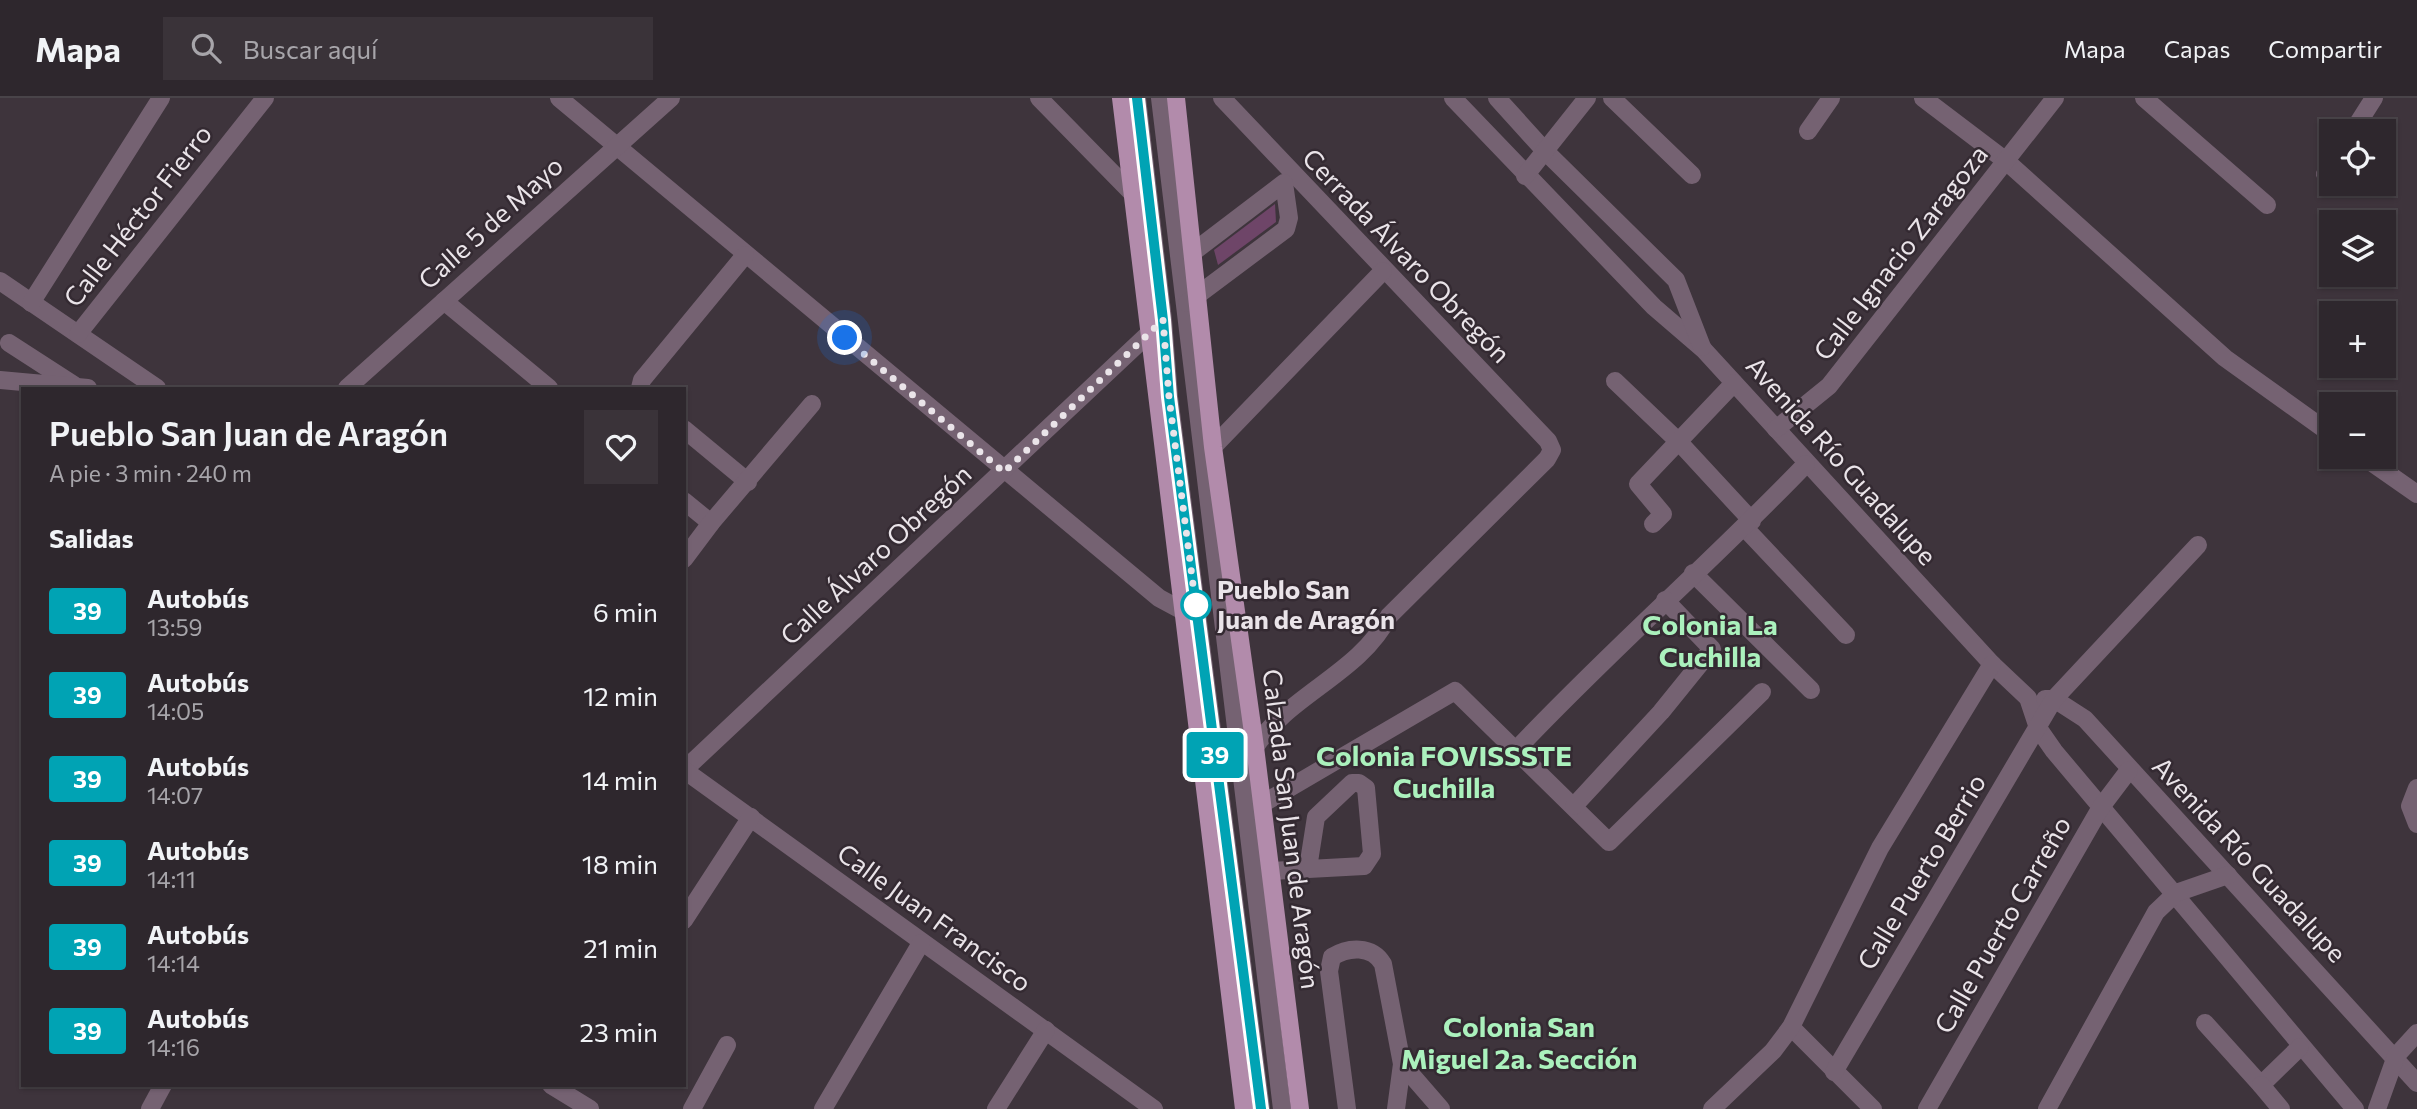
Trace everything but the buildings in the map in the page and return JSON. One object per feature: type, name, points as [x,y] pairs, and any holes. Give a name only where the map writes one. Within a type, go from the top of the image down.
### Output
[{"type":"main road","points":[[1121,98],[1244,1109]]},
{"type":"main road","name":"Calzada San Juan de Aragón","points":[[1175,98],[1192,253],[1191,300],[1255,747],[1300,1109]]},
{"type":"street","points":[[31,303],[160,98]]},
{"type":"street","name":"Calle Héctor Fierro","points":[[78,334],[265,98]]},
{"type":"street","points":[[559,98],[1004,472],[1159,598],[1185,612]]},
{"type":"street","name":"Calle 5 de Mayo","points":[[348,387],[671,98]]},
{"type":"street","points":[[1039,98],[1133,194]]},
{"type":"street","points":[[1137,98],[1163,320],[1169,397],[1261,1109]]},
{"type":"street","points":[[1160,98],[1191,300],[1282,1109]]},
{"type":"street","name":"Cerrada Álvaro Obregón","points":[[1222,98],[1287,178],[1383,271],[1548,442],[1552,450],[1547,459],[1389,616],[1371,644],[1269,726],[1255,747]]},
{"type":"street","name":"Avenida Río Guadalupe","points":[[1453,98],[1525,176],[1654,307],[1704,350],[1992,664],[2028,698],[2038,727],[2101,807],[2355,1109]]},
{"type":"street","name":"Avenida Río Guadalupe","points":[[1497,98],[1545,151],[1676,280],[1704,350]]},
{"type":"street","points":[[1525,176],[1587,98]]},
{"type":"street","points":[[1612,98],[1692,175]]},
{"type":"street","points":[[1808,131],[1830,98]]},
{"type":"street","points":[[1923,98],[2006,161],[2225,358],[2319,425]]},
{"type":"street","name":"Calle Ignacio Zaragoza","points":[[1776,429],[1829,386],[2055,98]]},
{"type":"street","points":[[2144,98],[2267,205]]},
{"type":"street","points":[[2361,119],[2374,98]]},
{"type":"street","points":[[1192,253],[1287,178]]},
{"type":"street","name":"Calle Álvaro Obregón","points":[[686,768],[1004,472],[1149,332],[1286,229],[1289,218],[1287,178]]},
{"type":"street","points":[[640,387],[642,380],[746,255]]},
{"type":"street","points":[[1213,447],[1383,271]]},
{"type":"street","points":[[0,281],[156,387]]},
{"type":"street","points":[[444,301],[548,387]]},
{"type":"street","points":[[9,343],[80,387]]},
{"type":"street","points":[[0,380],[72,387]]},
{"type":"street","points":[[1615,381],[1679,442],[1846,635]]},
{"type":"street","points":[[1653,524],[1663,514],[1637,484],[1734,383]]},
{"type":"street","points":[[686,556],[711,523],[813,404]]},
{"type":"street","points":[[686,431],[748,482]]},
{"type":"street","points":[[1516,750],[1665,600],[1748,524],[1806,464]]},
{"type":"street","points":[[2381,469],[2417,494]]},
{"type":"street","points":[[686,503],[711,523]]},
{"type":"street","name":"Calle Puerto Berrio","points":[[1834,1072],[2054,699],[2198,545]]},
{"type":"street","points":[[1693,573],[1811,690]]},
{"type":"street","points":[[1574,806],[1661,712],[1712,649],[1665,600]]},
{"type":"street","points":[[1712,1109],[1773,1051],[1791,1027],[1880,848],[1992,664]]},
{"type":"street","points":[[1262,804],[1455,691],[1609,842],[1762,692]]},
{"type":"street","points":[[2028,698],[2054,699]]},
{"type":"street","name":"Avenida Río Guadalupe","points":[[2054,699],[2085,719],[2129,770],[2396,1056],[2417,1083]]},
{"type":"street","name":"Calle Puerto Carreño","points":[[1927,1109],[2101,807],[2129,770]]},
{"type":"street","name":"Calle Juan Francisco","points":[[686,771],[1154,1109]]},
{"type":"street","points":[[1271,871],[1364,866],[1370,862],[1372,854],[1366,788],[1359,783],[1352,783],[1318,814],[1308,868]]},
{"type":"street","points":[[2417,788],[2410,806],[2417,824]]},
{"type":"street","points":[[686,917],[751,817]]},
{"type":"street","points":[[2048,1109],[2156,912],[2176,893],[2228,875]]},
{"type":"street","points":[[823,1109],[921,943]]},
{"type":"street","points":[[1347,1109],[1329,971],[1332,957],[1341,951],[1367,949],[1378,955],[1383,964],[1402,1065],[1396,1109]]},
{"type":"street","points":[[2205,1023],[2281,1109]]},
{"type":"street","points":[[1791,1027],[1873,1109]]},
{"type":"street","points":[[996,1109],[1046,1030]]},
{"type":"street","points":[[2377,1109],[2396,1056],[2417,1033]]},
{"type":"street","points":[[692,1109],[727,1045]]},
{"type":"street","points":[[2261,1085],[2301,1047]]},
{"type":"street","points":[[1402,1065],[1441,1109]]},
{"type":"street","points":[[150,1109],[162,1087]]},
{"type":"street","points":[[554,1087],[590,1109]]},
{"type":"bus line","name":"39","points":[[1137,98],[1163,320],[1169,397],[1261,1109]]},
{"type":"place","name":"Pueblo San Juan de Aragón","points":[[1196,605]]},
{"type":"district","name":"Colonia La Cuchilla","points":[[1710,641]]},
{"type":"district","name":"Colonia FOVISSSTE Cuchilla","points":[[1444,772]]},
{"type":"district","name":"Colonia San Miguel 2a. Sección","points":[[1519,1043]]},
{"type":"route","points":[[845,338],[1004,472],[1163,320],[1169,397],[1197,616],[1196,605]]}]
